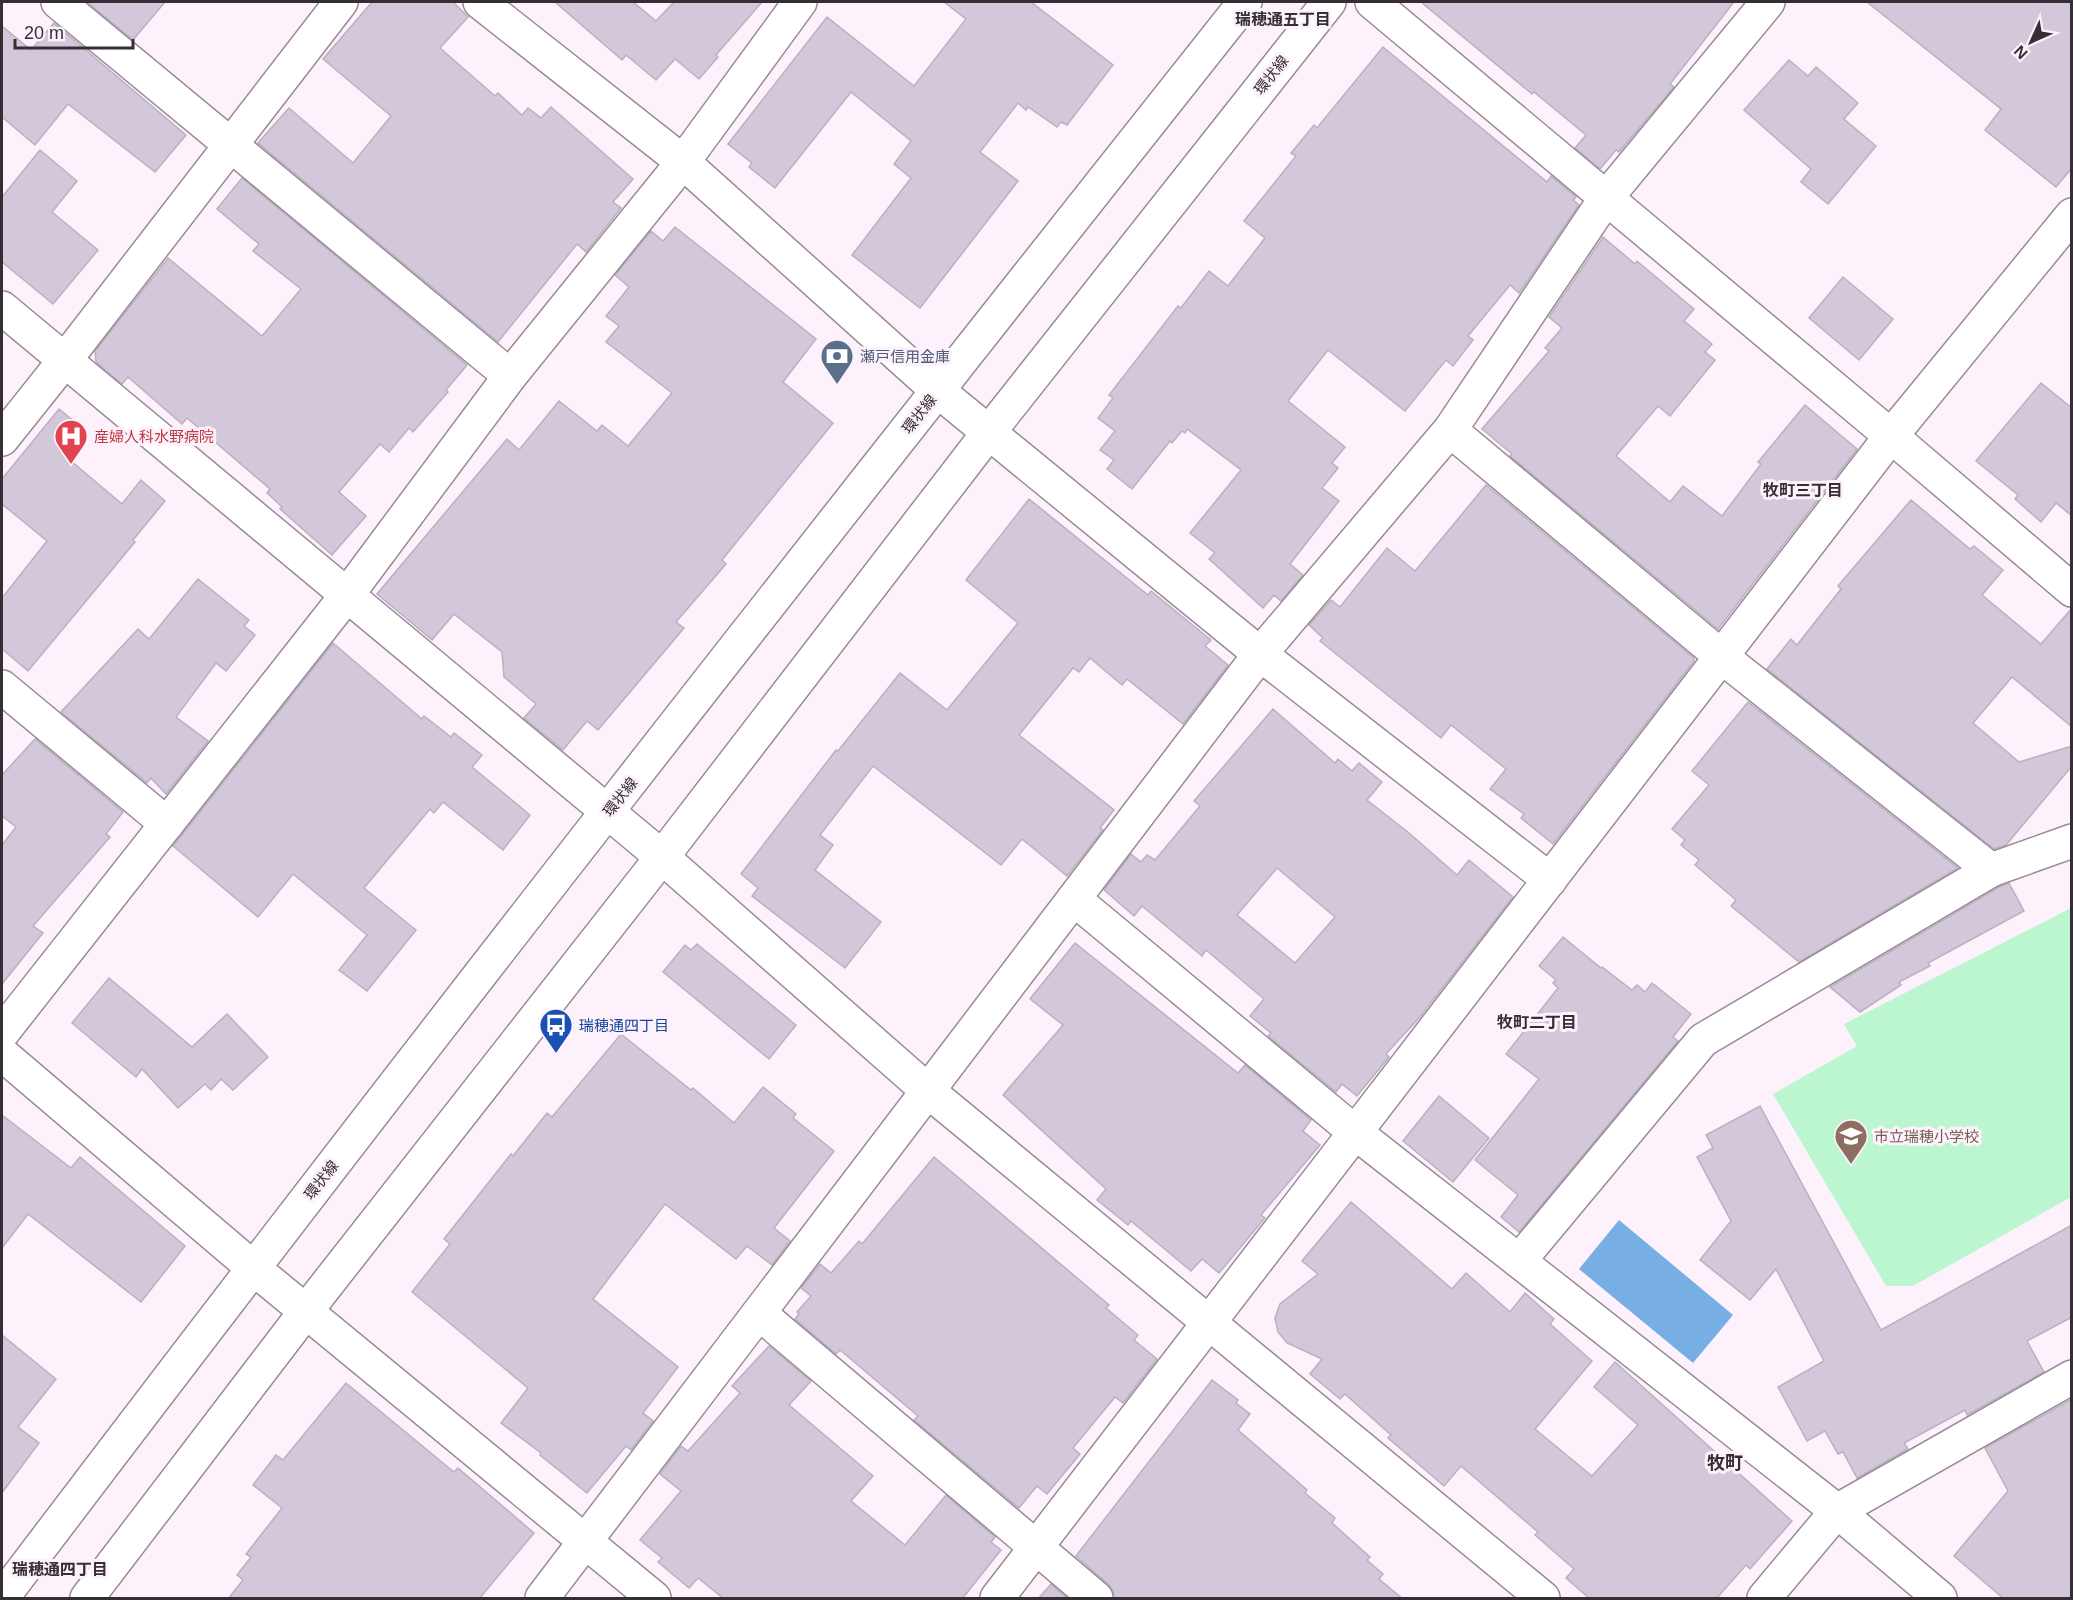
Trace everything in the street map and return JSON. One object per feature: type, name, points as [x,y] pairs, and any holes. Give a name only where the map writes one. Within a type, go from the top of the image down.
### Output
[{"type":"street","points":[[58,2],[510,376]]},
{"type":"street","points":[[2,439],[341,2]]},
{"type":"street","points":[[480,2],[682,162],[937,390],[1260,654],[1550,880]]},
{"type":"street","points":[[2,1033],[347,595],[510,376],[682,162],[800,2]]},
{"type":"street","name":"環状線","points":[[2,1598],[252,1267],[937,390],[1245,2]]},
{"type":"street","name":"環状線","points":[[87,1599],[306,1311],[662,857],[989,432],[1329,2]]},
{"type":"street","points":[[1372,2],[2072,590]]},
{"type":"street","points":[[542,1599],[1260,654],[1449,430],[1606,198],[1768,2]]},
{"type":"street","points":[[997,1599],[1891,436],[2072,215]]},
{"type":"street","points":[[2,308],[662,857],[927,1091],[1543,1599]]},
{"type":"street","points":[[1449,430],[1722,657],[1991,870]]},
{"type":"street","points":[[2,687],[167,824]]},
{"type":"street","points":[[1519,1262],[1704,1040],[1991,870],[2072,841]]},
{"type":"street","points":[[1074,898],[1356,1133],[1837,1511],[1940,1599]]},
{"type":"street","points":[[2,1054],[252,1267],[654,1599]]},
{"type":"street","points":[[759,1313],[1096,1599]]},
{"type":"street","points":[[1764,1599],[1837,1511],[2072,1377]]},
{"type":"green space","points":[[2071,908],[2071,1197],[1913,1286],[1886,1286],[1773,1094],[1857,1046],[1844,1024]]},
{"type":"water","points":[[1619,1220],[1733,1315],[1693,1363],[1579,1269]]},
{"type":"building","points":[[87,2],[165,2],[133,40]]},
{"type":"building","points":[[372,2],[453,2],[468,17],[440,48],[495,96],[498,93],[522,115],[528,108],[541,118],[551,107],[633,179],[613,202],[621,208],[586,252],[577,244],[498,342],[258,143],[289,108],[353,163],[391,116],[323,59]]},
{"type":"building","points":[[555,2],[633,2],[656,21],[674,2],[762,2],[716,55],[718,57],[699,79],[675,59],[656,80],[626,55],[622,60]]},
{"type":"building","points":[[944,2],[1031,2],[1113,65],[1067,125],[1061,122],[1057,127],[1028,107],[1026,110],[1018,103],[980,152],[1018,181],[920,308],[852,255],[911,178],[894,164],[911,141],[851,92],[775,188],[749,167],[752,163],[728,144],[827,17],[914,86],[966,19]]},
{"type":"building","points":[[1421,2],[1734,2],[1670,84],[1674,87],[1619,152],[1616,150],[1600,169],[1575,148],[1586,135],[1534,92],[1532,94]]},
{"type":"building","points":[[1867,2],[2072,2],[2072,168],[2056,187],[1985,130],[2001,109]]},
{"type":"building","points":[[54,23],[186,135],[155,172],[68,104],[35,145],[2,117],[2,26],[31,50]]},
{"type":"building","points":[[1383,47],[1547,182],[1551,176],[1576,197],[1573,200],[1579,205],[1519,293],[1510,285],[1468,336],[1473,340],[1453,366],[1446,360],[1405,411],[1328,350],[1288,401],[1345,447],[1332,463],[1338,468],[1322,488],[1339,501],[1290,564],[1303,575],[1281,601],[1274,595],[1263,608],[1209,559],[1215,553],[1190,533],[1241,470],[1187,429],[1185,433],[1182,431],[1172,443],[1170,441],[1132,489],[1107,469],[1114,460],[1100,450],[1115,431],[1098,418],[1113,398],[1109,395],[1178,306],[1181,308],[1209,271],[1228,286],[1265,238],[1244,221],[1296,156],[1291,153],[1314,125],[1317,128]]},
{"type":"building","points":[[1789,60],[1808,76],[1816,67],[1858,103],[1844,119],[1876,146],[1828,204],[1801,182],[1811,169],[1744,110]]},
{"type":"building","points":[[40,150],[77,181],[52,212],[98,250],[53,304],[2,262],[2,197]]},
{"type":"building","points":[[242,178],[467,365],[446,390],[448,392],[413,432],[409,428],[389,452],[380,444],[339,492],[366,516],[332,555],[280,509],[282,507],[267,493],[270,489],[187,418],[182,424],[128,377],[122,384],[96,362],[95,351],[168,258],[262,336],[301,289],[253,251],[259,244],[217,209]]},
{"type":"building","points":[[675,227],[816,339],[783,382],[833,423],[722,560],[726,564],[676,622],[684,628],[598,730],[587,721],[563,750],[524,718],[536,704],[504,677],[502,652],[454,614],[432,640],[377,594],[507,439],[519,450],[559,401],[597,431],[602,425],[628,446],[672,393],[606,342],[619,326],[606,316],[629,287],[615,275],[651,231],[663,241]]},
{"type":"building","points":[[1603,237],[1635,264],[1637,261],[1694,309],[1684,321],[1712,344],[1705,352],[1715,360],[1670,416],[1658,406],[1616,456],[1670,502],[1683,486],[1722,516],[1761,464],[1758,462],[1805,405],[1857,449],[1718,629],[1510,456],[1512,454],[1482,429],[1549,351],[1545,348],[1562,328],[1549,317]]},
{"type":"building","points":[[1843,277],[1893,319],[1859,360],[1809,318]]},
{"type":"building","points":[[2041,383],[2072,408],[2072,516],[2056,503],[2041,522],[2015,499],[2018,495],[1976,461]]},
{"type":"building","points":[[59,409],[85,430],[64,455],[122,504],[141,480],[165,501],[133,540],[135,542],[28,671],[2,649],[2,598],[47,541],[2,504],[2,479]]},
{"type":"building","points":[[1486,485],[1694,658],[1694,661],[1553,844],[1521,818],[1524,814],[1490,789],[1506,769],[1451,725],[1441,738],[1320,641],[1323,638],[1309,625],[1331,600],[1340,607],[1387,548],[1415,571]]},
{"type":"building","points":[[1029,499],[1148,595],[1151,591],[1211,640],[1205,646],[1228,665],[1183,724],[1127,679],[1122,685],[1090,658],[1079,672],[1073,668],[1019,735],[1114,810],[1100,828],[1103,830],[1067,876],[1022,839],[1001,865],[873,766],[820,835],[833,845],[815,870],[881,922],[845,968],[752,896],[758,888],[741,874],[836,750],[838,751],[900,673],[947,710],[1018,623],[966,580]]},
{"type":"building","points":[[1911,500],[1970,549],[1974,546],[2003,570],[1982,595],[2041,644],[2072,608],[2072,727],[2012,677],[1973,723],[2019,762],[2072,746],[2072,766],[2006,845],[1994,849],[1767,669],[1791,639],[1797,645],[1841,589],[1838,586]]},
{"type":"building","points":[[198,579],[249,620],[244,626],[255,635],[226,671],[216,663],[176,717],[208,741],[166,794],[151,778],[147,783],[61,712],[138,629],[149,639]]},
{"type":"building","points":[[333,643],[422,719],[424,716],[451,737],[454,733],[482,755],[472,767],[530,815],[503,850],[443,802],[434,813],[430,809],[364,888],[416,930],[367,991],[339,970],[367,935],[293,874],[258,917],[173,846]]},
{"type":"building","points":[[1748,702],[1958,868],[1799,962],[1731,906],[1736,900],[1695,865],[1699,860],[1681,845],[1685,840],[1672,829],[1709,785],[1692,771]]},
{"type":"building","points":[[1273,709],[1335,763],[1338,759],[1352,771],[1359,763],[1382,782],[1367,800],[1457,875],[1469,860],[1513,897],[1419,1018],[1386,1054],[1389,1057],[1357,1096],[1342,1084],[1336,1092],[1268,1036],[1271,1033],[1250,1016],[1264,999],[1206,950],[1202,956],[1142,906],[1134,916],[1104,890],[1131,854],[1141,862],[1147,855],[1155,860],[1200,806],[1194,801]],"holes":[[[1277,868],[1335,917],[1295,963],[1237,915]]]},
{"type":"building","points":[[35,739],[123,812],[106,834],[110,837],[33,926],[43,933],[2,984],[2,845],[16,827],[2,816],[2,775]]},
{"type":"building","points":[[2009,883],[2024,911],[1928,963],[1930,966],[1899,982],[1901,985],[1860,1012],[1830,987],[1999,887]]},
{"type":"building","points":[[1563,937],[1632,990],[1637,985],[1645,992],[1652,983],[1691,1014],[1673,1037],[1678,1041],[1519,1232],[1501,1217],[1518,1195],[1475,1160],[1539,1079],[1506,1054],[1558,988],[1553,983],[1556,980],[1539,966]]},
{"type":"building","points":[[1075,943],[1238,1073],[1245,1065],[1311,1120],[1303,1131],[1320,1145],[1261,1215],[1265,1218],[1219,1273],[1202,1259],[1191,1271],[1131,1221],[1128,1225],[1097,1200],[1106,1189],[1003,1095],[1063,1025],[1030,999]]},
{"type":"building","points":[[697,944],[796,1025],[769,1059],[663,972],[685,945],[691,950]]},
{"type":"building","points":[[109,978],[192,1047],[227,1014],[268,1057],[233,1090],[221,1079],[211,1090],[205,1084],[178,1108],[142,1069],[136,1077],[72,1023]]},
{"type":"building","points":[[621,1034],[691,1090],[693,1088],[734,1123],[763,1087],[796,1114],[793,1118],[834,1151],[774,1228],[790,1241],[772,1265],[747,1246],[736,1259],[665,1204],[593,1299],[678,1367],[643,1413],[653,1421],[631,1450],[626,1446],[587,1493],[540,1455],[541,1453],[501,1423],[528,1388],[412,1292],[450,1244],[444,1239],[511,1154],[513,1156],[547,1113],[552,1117]]},
{"type":"building","points":[[1439,1096],[1489,1138],[1453,1182],[1403,1141]]},
{"type":"building","points":[[1760,1106],[1881,1330],[2072,1225],[2072,1317],[2027,1341],[2044,1372],[1967,1415],[1965,1410],[1904,1443],[1908,1449],[1857,1478],[1843,1452],[1838,1454],[1825,1431],[1807,1441],[1778,1387],[1824,1361],[1776,1269],[1750,1300],[1700,1260],[1731,1221],[1697,1157],[1713,1148],[1706,1135]]},
{"type":"building","points":[[2,1115],[71,1168],[80,1157],[185,1246],[141,1302],[28,1214],[2,1248]]},
{"type":"building","points":[[934,1157],[1109,1305],[1106,1308],[1138,1335],[1134,1340],[1157,1359],[1123,1403],[1115,1397],[1073,1448],[1080,1454],[1047,1494],[1037,1486],[1019,1508],[914,1420],[918,1416],[840,1350],[836,1354],[795,1319],[799,1314],[797,1312],[811,1296],[801,1288],[820,1264],[831,1273],[859,1241],[862,1244]]},
{"type":"building","points":[[1351,1202],[1452,1289],[1466,1273],[1510,1312],[1525,1293],[1554,1319],[1550,1324],[1592,1361],[1535,1429],[1592,1476],[1638,1425],[1594,1387],[1615,1362],[1792,1521],[1750,1569],[1746,1565],[1716,1599],[1590,1599],[1566,1578],[1574,1569],[1535,1535],[1538,1532],[1461,1466],[1444,1486],[1388,1438],[1391,1435],[1345,1394],[1340,1399],[1310,1374],[1322,1359],[1287,1343],[1278,1332],[1275,1318],[1280,1304],[1318,1274],[1302,1261]]},
{"type":"building","points":[[2,1335],[56,1379],[18,1427],[39,1443],[2,1493]]},
{"type":"building","points":[[769,1346],[811,1381],[789,1405],[873,1476],[851,1501],[905,1545],[946,1495],[995,1537],[991,1542],[1001,1550],[962,1599],[723,1598],[698,1578],[689,1588],[658,1562],[662,1558],[640,1540],[681,1491],[660,1474],[681,1446],[688,1451],[740,1393],[732,1386]]},
{"type":"building","points":[[1212,1380],[1238,1400],[1236,1403],[1250,1414],[1238,1430],[1307,1490],[1305,1493],[1335,1518],[1332,1523],[1370,1557],[1367,1560],[1383,1574],[1379,1579],[1403,1599],[1114,1599],[1113,1591],[1108,1584],[1076,1556]]},
{"type":"building","points":[[346,1383],[454,1472],[458,1468],[534,1533],[479,1599],[228,1599],[243,1580],[237,1575],[251,1557],[246,1554],[282,1508],[253,1485],[276,1455],[283,1460]]},
{"type":"building","points":[[2072,1399],[2072,1599],[2004,1599],[1954,1556],[2008,1491],[1985,1448]]},
{"type":"building","points":[[1051,1584],[1068,1599],[1038,1599]]},
{"type":"place","name":"瀬戸信用金庫","points":[[837,385]]},
{"type":"place","name":"産婦人科水野病院","points":[[71,465]]},
{"type":"place","name":"瑞穂通四丁目","points":[[556,1054]]},
{"type":"place","name":"市立瑞穂小学校","points":[[1851,1165]]},
{"type":"district","name":"瑞穂通五丁目","points":[[1283,19]]},
{"type":"district","name":"牧町三丁目","points":[[1803,490]]},
{"type":"district","name":"牧町二丁目","points":[[1537,1022]]},
{"type":"district","name":"牧町","points":[[1725,1463]]},
{"type":"district","name":"瑞穂通四丁目","points":[[60,1569]]}]
